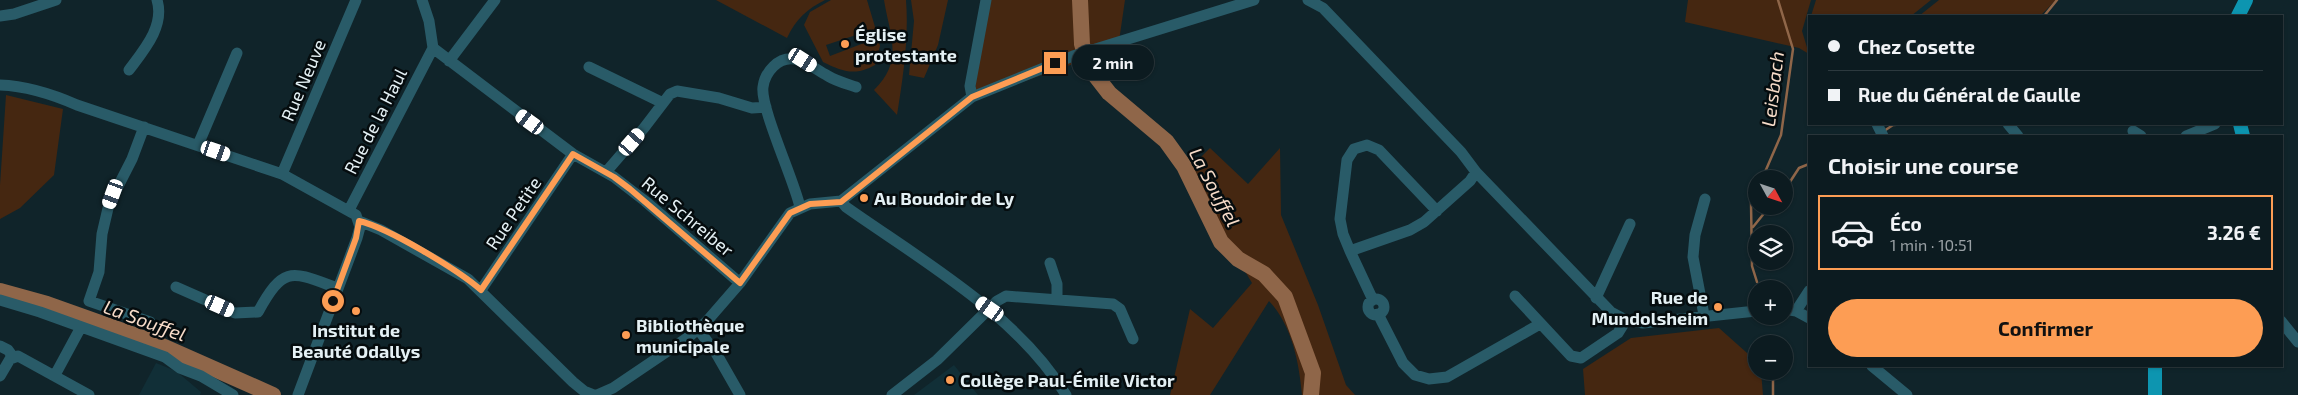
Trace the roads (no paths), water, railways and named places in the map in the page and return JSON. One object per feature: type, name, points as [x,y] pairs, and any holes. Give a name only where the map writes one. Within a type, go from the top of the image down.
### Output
[{"type":"main road","points":[[2238,15],[2246,0]]},
{"type":"main road","points":[[2153,367],[2156,395]]},
{"type":"street","points":[[0,16],[14,14],[56,0]]},
{"type":"street","points":[[129,70],[147,45],[158,23],[160,10],[157,0]]},
{"type":"street","name":"Rue Neuve","points":[[282,174],[356,0]]},
{"type":"street","points":[[422,0],[429,21],[433,48]]},
{"type":"street","points":[[449,61],[495,0]]},
{"type":"street","points":[[972,97],[970,86],[986,0]]},
{"type":"street","points":[[359,221],[381,230],[455,270],[481,290],[573,382],[584,391],[596,395],[613,388],[698,329],[740,283],[780,223],[790,213],[800,207],[841,202],[972,97],[1073,56],[1254,0]]},
{"type":"street","points":[[1308,0],[1323,8],[1461,152],[1476,172],[1611,312],[1626,320],[1643,323],[1748,312]]},
{"type":"street","name":"Rue Schreiber","points":[[433,48],[573,154],[606,172],[645,201],[740,283]]},
{"type":"street","name":"Rue de la Haul","points":[[349,210],[433,48]]},
{"type":"street","points":[[198,145],[237,53]]},
{"type":"street","points":[[800,207],[796,188],[766,107],[763,87],[769,70],[779,62],[791,58],[803,60],[829,77],[856,87]]},
{"type":"street","points":[[589,67],[663,103]]},
{"type":"street","points":[[0,85],[18,86],[49,94],[282,174],[356,215],[359,221],[356,238],[298,395]]},
{"type":"street","points":[[606,172],[670,94],[677,91],[719,98],[752,108],[766,107]]},
{"type":"street","points":[[2009,125],[2017,135]]},
{"type":"street","points":[[2188,135],[2212,125]]},
{"type":"street","points":[[144,127],[132,159],[109,204],[102,234],[99,272],[89,301],[150,322]]},
{"type":"street","points":[[1436,211],[1379,150],[1366,145],[1354,149],[1347,160],[1340,219],[1343,234],[1373,300],[1380,300],[1384,304],[1383,310],[1378,314],[1403,363],[1414,374],[1429,379],[1447,377],[1540,324]]},
{"type":"street","name":"Rue Petite","points":[[481,290],[573,154]]},
{"type":"street","points":[[1350,251],[1410,230],[1424,222],[1470,181],[1476,172]]},
{"type":"street","points":[[1704,315],[1693,257],[1695,235],[1705,199]]},
{"type":"street","points":[[841,202],[990,309],[1028,346],[1066,395]]},
{"type":"street","points":[[1596,298],[1630,224]]},
{"type":"street","points":[[1050,263],[1057,284],[1057,299]]},
{"type":"street","points":[[176,287],[235,313],[258,312],[271,289],[291,274],[301,274],[338,288]]},
{"type":"street","points":[[1796,311],[1808,293]]},
{"type":"street","points":[[892,395],[937,360],[997,301],[1006,296],[1113,304],[1120,309],[1133,339]]},
{"type":"street","points":[[1515,296],[1571,356],[1581,358],[1618,333],[1626,320]]},
{"type":"street","points":[[0,300],[165,358],[233,395]]},
{"type":"street","points":[[1793,311],[1808,317]]},
{"type":"street","points":[[2283,323],[2298,342]]},
{"type":"street","points":[[55,375],[81,327]]},
{"type":"street","points":[[698,329],[716,353],[740,395]]},
{"type":"street","points":[[0,346],[8,350],[12,357]]},
{"type":"street","points":[[12,357],[22,358],[89,395]]},
{"type":"street","points":[[0,376],[12,357]]},
{"type":"street","points":[[1873,367],[1907,395]]},
{"type":"waterway","name":"La Souffel","points":[[1080,0],[1082,44],[1088,66],[1109,93],[1166,141],[1184,166],[1221,242],[1238,259],[1264,274],[1285,297],[1313,373],[1311,395]]},
{"type":"waterway","name":"Leisbach","points":[[1766,170],[1781,135],[1793,49],[1778,0]]},
{"type":"waterway","points":[[2045,15],[2057,0]]},
{"type":"waterway","points":[[1884,131],[1893,125]]},
{"type":"waterway","points":[[1793,177],[1799,168],[1808,164]]},
{"type":"waterway","name":"Leisbach","points":[[1751,215],[1752,266],[1756,280]]},
{"type":"waterway","points":[[1755,225],[1763,215]]},
{"type":"waterway","name":"La Souffel","points":[[0,291],[47,304],[151,341],[273,395]]},
{"type":"waterway","name":"Leisbach","points":[[1773,380],[1773,395]]},
{"type":"place","name":"Église protestante","points":[[845,44]]},
{"type":"place","name":"Au Boudoir de Ly","points":[[864,198]]},
{"type":"place","name":"Rue de Mundolsheim","points":[[1718,307]]},
{"type":"place","name":"Institut de Beauté Odallys","points":[[356,311]]},
{"type":"place","name":"Bibliothèque municipale","points":[[626,335]]},
{"type":"place","name":"Collège Paul-Émile Victor","points":[[950,380]]}]
